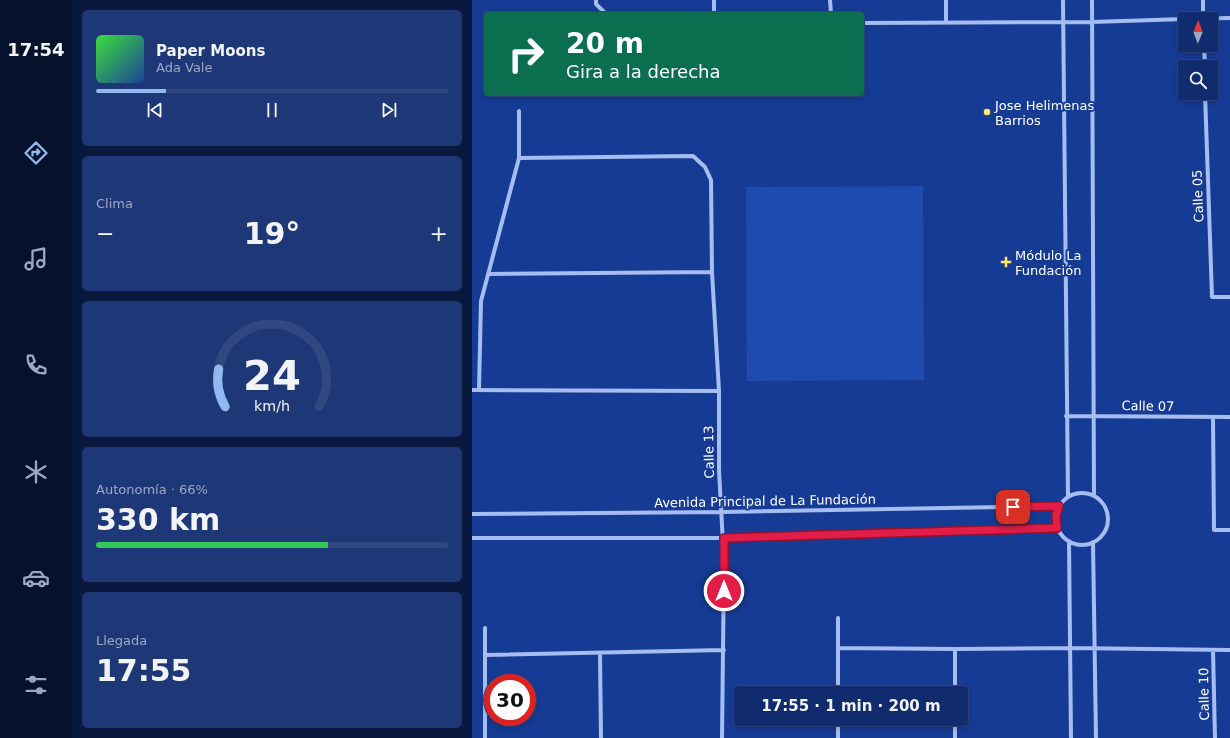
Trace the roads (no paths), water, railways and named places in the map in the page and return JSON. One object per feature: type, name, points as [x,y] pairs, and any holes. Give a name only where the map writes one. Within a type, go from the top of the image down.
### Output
[{"type":"street","points":[[714,0],[714,12]]},
{"type":"street","points":[[830,0],[830,12]]},
{"type":"street","points":[[946,0],[946,22]]},
{"type":"street","points":[[1063,0],[1068,497]]},
{"type":"street","points":[[1092,0],[1094,496]]},
{"type":"street","points":[[1203,0],[1203,12]]},
{"type":"street","points":[[596,2],[604,12]]},
{"type":"street","points":[[1218,18],[1230,18]]},
{"type":"street","points":[[864,23],[1092,22],[1178,19]]},
{"type":"street","name":"Calle 05","points":[[1205,100],[1212,297],[1230,297]]},
{"type":"street","points":[[479,390],[481,301],[519,158],[520,111]]},
{"type":"street","name":"Calle 13","points":[[519,158],[693,156],[705,167],[711,180],[712,272],[719,391],[718,470],[724,538],[722,738]]},
{"type":"street","points":[[489,274],[712,272]]},
{"type":"street","points":[[472,390],[719,391]]},
{"type":"street","name":"Calle 07","points":[[1066,416],[1230,417]]},
{"type":"street","points":[[1213,417],[1214,530],[1230,530]]},
{"type":"street","points":[[1080,493],[1094,496],[1105,506],[1108,514],[1107,525],[1103,534],[1093,542],[1078,545],[1068,541],[1062,536],[1057,528],[1056,515],[1059,506],[1068,497],[1080,493]]},
{"type":"street","name":"Avenida Principal de La Fundación","points":[[472,514],[722,512],[1059,506]]},
{"type":"street","points":[[472,538],[724,538],[1057,528]]},
{"type":"street","points":[[1068,541],[1071,738]]},
{"type":"street","points":[[1093,542],[1096,649],[1096,738]]},
{"type":"street","points":[[838,618],[838,686]]},
{"type":"street","points":[[485,628],[485,738]]},
{"type":"street","points":[[838,648],[1230,650]]},
{"type":"street","points":[[955,649],[955,686]]},
{"type":"street","points":[[485,655],[724,650]]},
{"type":"street","name":"Calle 10","points":[[1213,650],[1215,738]]},
{"type":"street","points":[[600,653],[601,738]]},
{"type":"street","points":[[838,726],[838,738]]},
{"type":"street","points":[[955,726],[955,738]]},
{"type":"place","name":"Jose Helimenas Barrios","points":[[987,112]]},
{"type":"place","name":"Módulo La Fundación","points":[[1006,262]]}]
